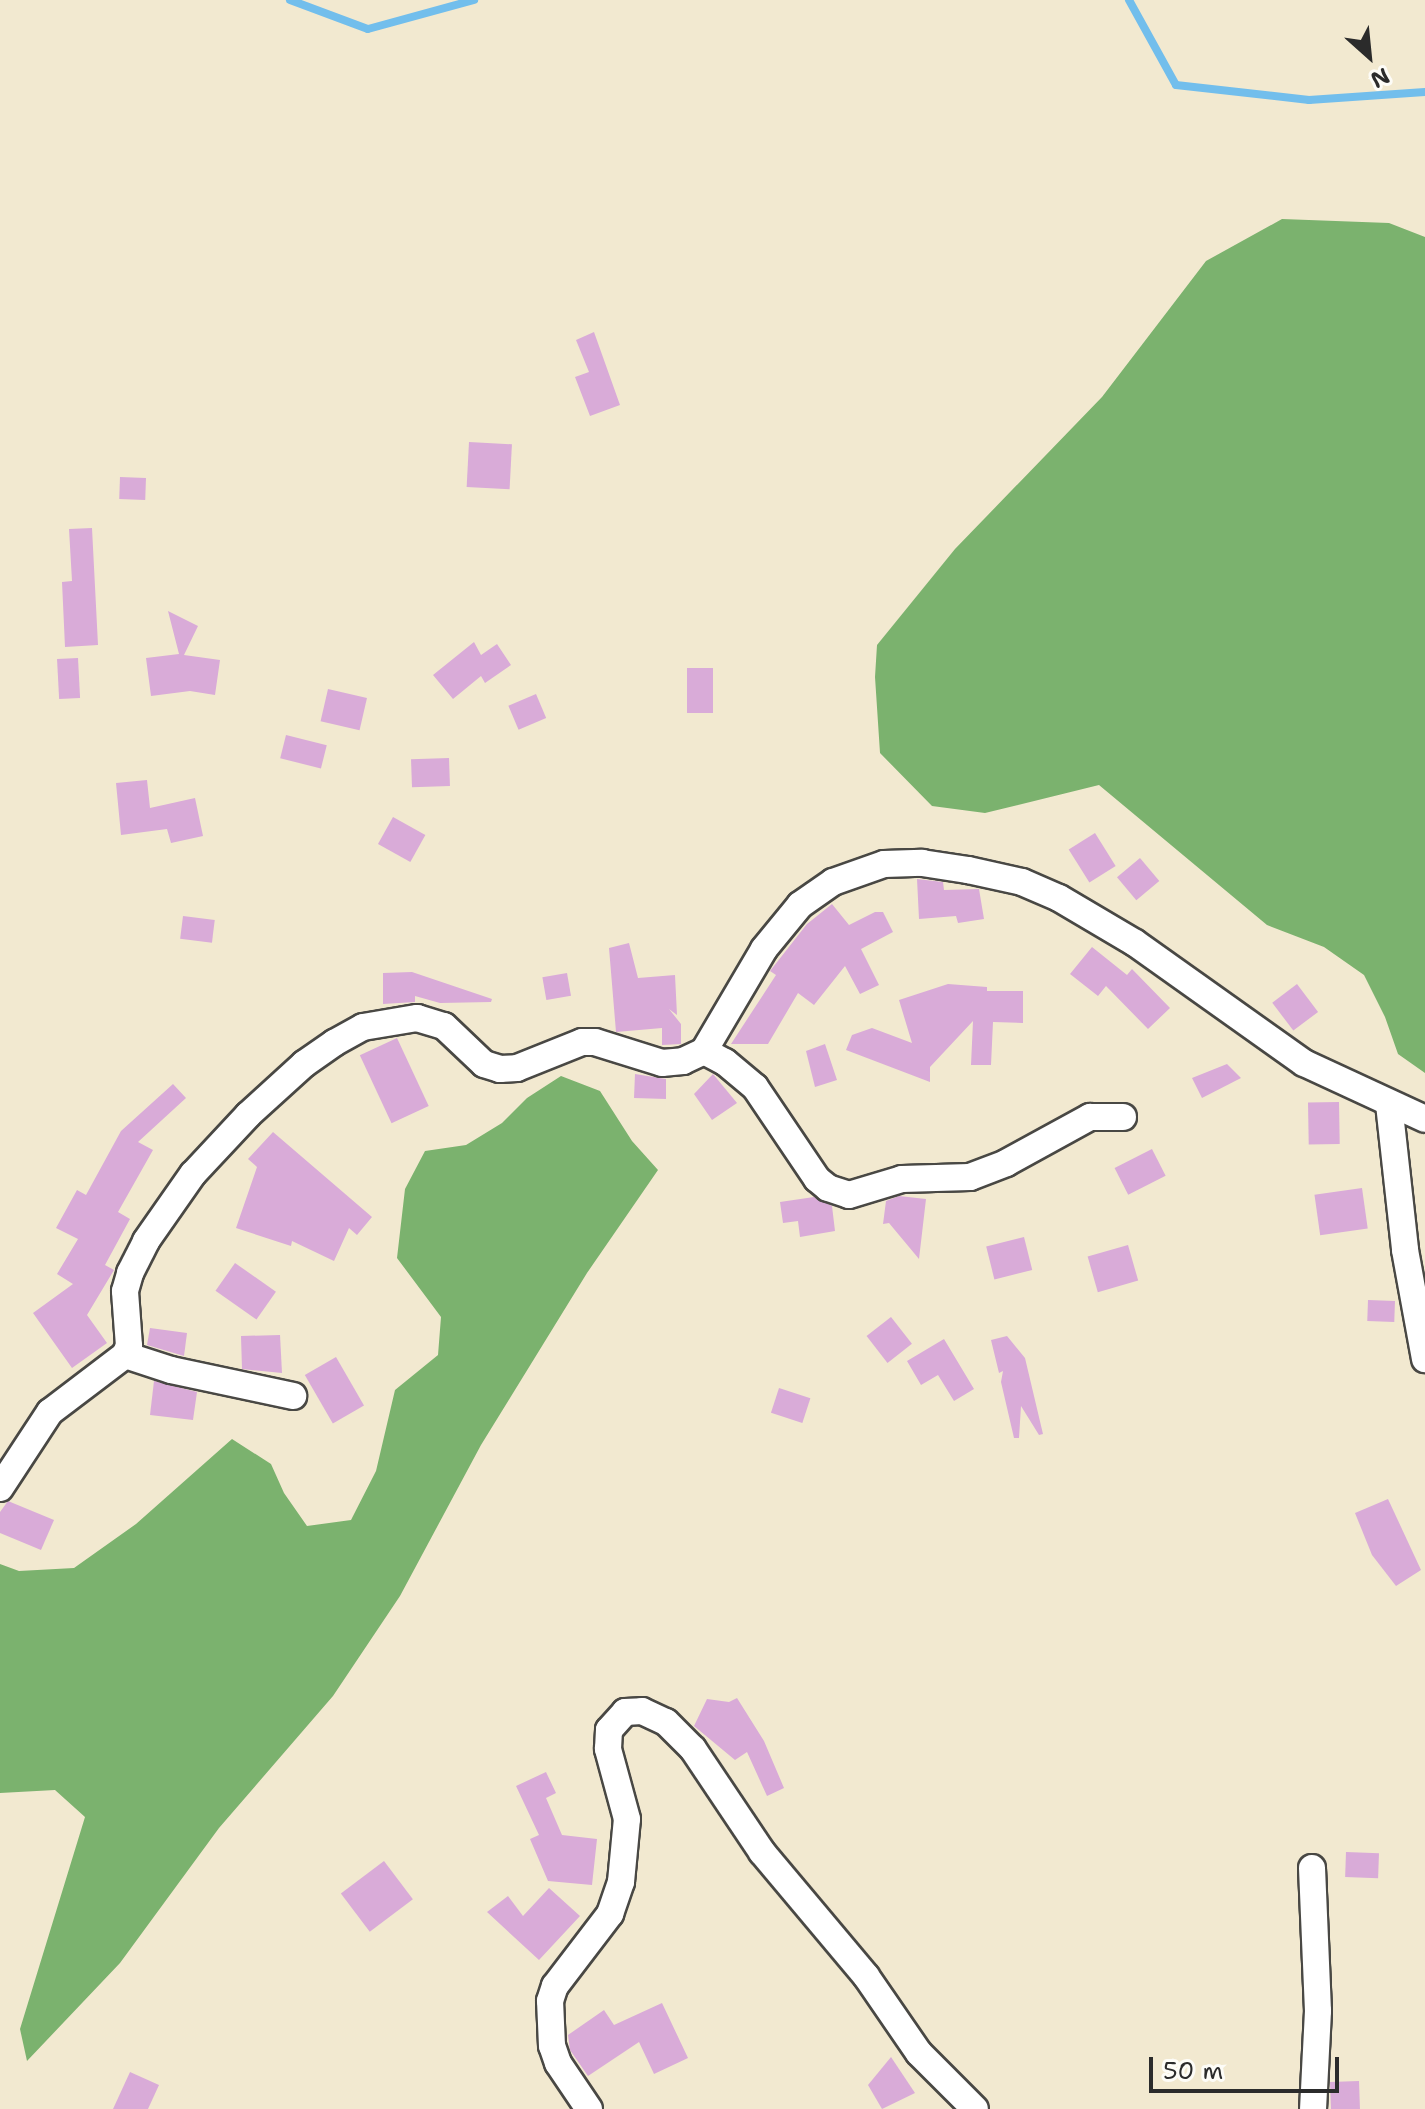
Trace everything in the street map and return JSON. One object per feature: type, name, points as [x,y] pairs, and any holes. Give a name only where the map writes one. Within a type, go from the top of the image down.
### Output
[{"type":"street","points":[[0,1488],[50,1412],[125,1355],[129,1346],[125,1291],[130,1273],[146,1241],[193,1174],[304,1064],[363,1027],[400,1018],[429,1019],[444,1026],[484,1064],[500,1069],[517,1068],[582,1042],[595,1042],[662,1063],[683,1061],[704,1051],[771,938],[800,905],[833,882],[884,864],[922,863],[1022,882],[1092,915],[1304,1063],[1425,1119]]},
{"type":"street","points":[[704,1051],[725,1062],[755,1087],[817,1179],[839,1193],[860,1193],[902,1179],[970,1177],[1006,1163],[1090,1117],[1123,1117]]},
{"type":"street","points":[[1389,1104],[1403,1236],[1425,1359]]},
{"type":"street","points":[[125,1355],[185,1373],[293,1396]]},
{"type":"street","points":[[589,2109],[558,2063],[552,2046],[550,2001],[555,1986],[610,1914],[621,1882],[627,1819],[608,1749],[609,1730],[625,1712],[642,1711],[666,1722],[693,1749],[762,1852],[866,1976],[919,2053],[975,2109]]},
{"type":"street","points":[[1312,1868],[1318,2011],[1313,2109]]},
{"type":"green space","points":[[1282,219],[1389,223],[1425,237],[1425,1073],[1398,1054],[1385,1017],[1364,975],[1324,947],[1267,925],[1099,785],[985,813],[932,806],[880,753],[875,677],[877,645],[955,549],[1102,397],[1206,261]]},
{"type":"green space","points":[[561,1076],[600,1091],[632,1141],[658,1170],[587,1273],[481,1445],[400,1596],[333,1696],[219,1828],[120,1963],[27,2061],[20,2029],[85,1817],[55,1790],[0,1793],[0,1564],[19,1571],[74,1568],[136,1524],[232,1439],[271,1464],[284,1493],[307,1526],[351,1520],[376,1471],[395,1390],[438,1355],[441,1317],[397,1258],[405,1189],[425,1151],[466,1145],[502,1123],[527,1098]]},
{"type":"building","points":[[594,332],[620,405],[590,416],[575,377],[589,372],[576,340]]},
{"type":"building","points":[[469,442],[512,444],[510,489],[467,487]]},
{"type":"building","points":[[120,477],[146,478],[145,500],[119,499]]},
{"type":"building","points":[[92,528],[98,645],[65,647],[62,582],[72,581],[69,529]]},
{"type":"building","points":[[168,611],[198,626],[184,655],[220,660],[215,695],[190,691],[151,696],[146,658],[179,654]]},
{"type":"building","points":[[474,642],[481,655],[497,644],[511,665],[485,683],[481,676],[453,699],[433,675]]},
{"type":"building","points":[[78,658],[80,698],[59,699],[57,659]]},
{"type":"building","points":[[687,668],[713,668],[713,713],[687,713]]},
{"type":"building","points":[[328,689],[367,698],[360,730],[321,721]]},
{"type":"building","points":[[536,694],[546,718],[519,730],[508,706]]},
{"type":"building","points":[[286,735],[327,745],[321,768],[280,758]]},
{"type":"building","points":[[449,758],[450,786],[412,787],[411,759]]},
{"type":"building","points":[[147,780],[150,808],[195,798],[203,836],[171,843],[167,829],[121,835],[116,783]]},
{"type":"building","points":[[393,817],[425,835],[410,862],[378,844]]},
{"type":"building","points":[[1095,833],[1116,866],[1089,883],[1069,849]]},
{"type":"building","points":[[1140,858],[1159,881],[1136,900],[1117,877]]},
{"type":"building","points":[[917,879],[943,882],[944,890],[979,889],[984,919],[958,923],[956,916],[919,919]]},
{"type":"building","points":[[832,904],[849,925],[875,912],[883,912],[893,932],[861,949],[879,985],[860,994],[845,966],[814,1005],[798,993],[768,1044],[731,1044],[776,975],[770,971],[807,924]]},
{"type":"building","points":[[183,916],[215,920],[212,943],[180,939]]},
{"type":"building","points":[[629,943],[638,978],[675,975],[677,1015],[669,1009],[681,1024],[681,1044],[662,1045],[662,1028],[616,1032],[609,948]]},
{"type":"building","points":[[1092,947],[1127,975],[1132,969],[1170,1008],[1148,1029],[1106,986],[1098,996],[1070,974]]},
{"type":"building","points":[[412,972],[492,999],[491,1002],[440,1003],[415,996],[415,1002],[383,1004],[383,973]]},
{"type":"building","points":[[567,973],[571,996],[546,1000],[542,977]]},
{"type":"building","points":[[948,984],[987,987],[987,991],[1023,991],[1023,1023],[993,1022],[991,1065],[971,1065],[973,1021],[930,1067],[930,1082],[846,1050],[852,1035],[872,1028],[912,1043],[899,1000]]},
{"type":"building","points":[[1297,984],[1318,1012],[1293,1031],[1272,1003]]},
{"type":"building","points":[[397,1038],[429,1106],[392,1123],[360,1055]]},
{"type":"building","points":[[825,1044],[837,1080],[815,1087],[806,1051]]},
{"type":"building","points":[[1227,1064],[1241,1078],[1202,1098],[1192,1078]]},
{"type":"building","points":[[635,1074],[666,1079],[666,1099],[634,1098]]},
{"type":"building","points":[[713,1074],[737,1103],[712,1120],[694,1094]]},
{"type":"building","points":[[173,1084],[186,1098],[138,1142],[153,1150],[118,1212],[130,1219],[105,1265],[114,1270],[87,1315],[107,1343],[72,1368],[33,1313],[73,1284],[57,1274],[78,1239],[56,1228],[77,1190],[86,1195],[121,1131]]},
{"type":"building","points":[[1339,1102],[1340,1144],[1309,1145],[1308,1103]]},
{"type":"building","points":[[273,1132],[372,1217],[357,1235],[349,1228],[334,1261],[292,1241],[291,1246],[236,1228],[257,1167],[248,1159]]},
{"type":"building","points":[[1152,1149],[1166,1176],[1128,1195],[1115,1168]]},
{"type":"building","points":[[1362,1188],[1368,1229],[1320,1235],[1314,1195]]},
{"type":"building","points":[[899,1196],[926,1199],[919,1259],[889,1223],[883,1224],[886,1201]]},
{"type":"building","points":[[814,1197],[832,1206],[835,1231],[800,1237],[798,1221],[783,1223],[780,1202]]},
{"type":"building","points":[[1024,1237],[1032,1270],[994,1279],[986,1246]]},
{"type":"building","points":[[1128,1245],[1138,1281],[1098,1292],[1088,1257]]},
{"type":"building","points":[[235,1263],[276,1292],[256,1320],[215,1291]]},
{"type":"building","points":[[1368,1300],[1395,1301],[1394,1322],[1367,1321]]},
{"type":"building","points":[[891,1317],[912,1344],[888,1363],[867,1336]]},
{"type":"building","points":[[150,1328],[187,1333],[184,1356],[147,1345]]},
{"type":"building","points":[[280,1335],[282,1373],[242,1369],[241,1336]]},
{"type":"building","points":[[1007,1336],[1025,1358],[1043,1434],[1039,1435],[1021,1406],[1019,1438],[1014,1438],[1001,1382],[1003,1371],[999,1373],[991,1340]]},
{"type":"building","points":[[944,1339],[974,1389],[954,1401],[938,1375],[921,1385],[907,1361]]},
{"type":"building","points":[[336,1357],[364,1405],[333,1423],[305,1375]]},
{"type":"building","points":[[154,1381],[197,1392],[193,1420],[150,1415]]},
{"type":"building","points":[[779,1388],[810,1398],[802,1423],[771,1413]]},
{"type":"building","points":[[1388,1499],[1421,1570],[1396,1586],[1372,1555],[1355,1513]]},
{"type":"building","points":[[8,1501],[54,1520],[41,1550],[0,1533],[0,1512]]},
{"type":"building","points":[[737,1698],[764,1741],[784,1788],[767,1796],[747,1752],[735,1760],[694,1726],[707,1699],[729,1702]]},
{"type":"building","points":[[546,1772],[556,1793],[546,1798],[562,1835],[597,1839],[592,1885],[548,1881],[530,1839],[539,1835],[516,1786]]},
{"type":"building","points":[[1346,1852],[1379,1853],[1378,1878],[1345,1877]]},
{"type":"building","points":[[384,1861],[413,1899],[370,1932],[341,1893]]},
{"type":"building","points":[[549,1888],[580,1916],[539,1960],[487,1912],[508,1896],[523,1916]]},
{"type":"building","points":[[662,2003],[688,2058],[654,2074],[639,2042],[588,2076],[570,2050],[568,2035],[604,2010],[614,2025]]},
{"type":"building","points":[[891,2057],[915,2093],[882,2109],[868,2085]]},
{"type":"building","points":[[130,2072],[159,2085],[148,2109],[113,2109]]},
{"type":"building","points":[[1359,2081],[1360,2109],[1331,2109],[1330,2082]]},
{"type":"waterway","points":[[290,0],[368,29],[474,0]]},
{"type":"waterway","points":[[1129,0],[1176,85],[1309,100],[1425,92]]}]
